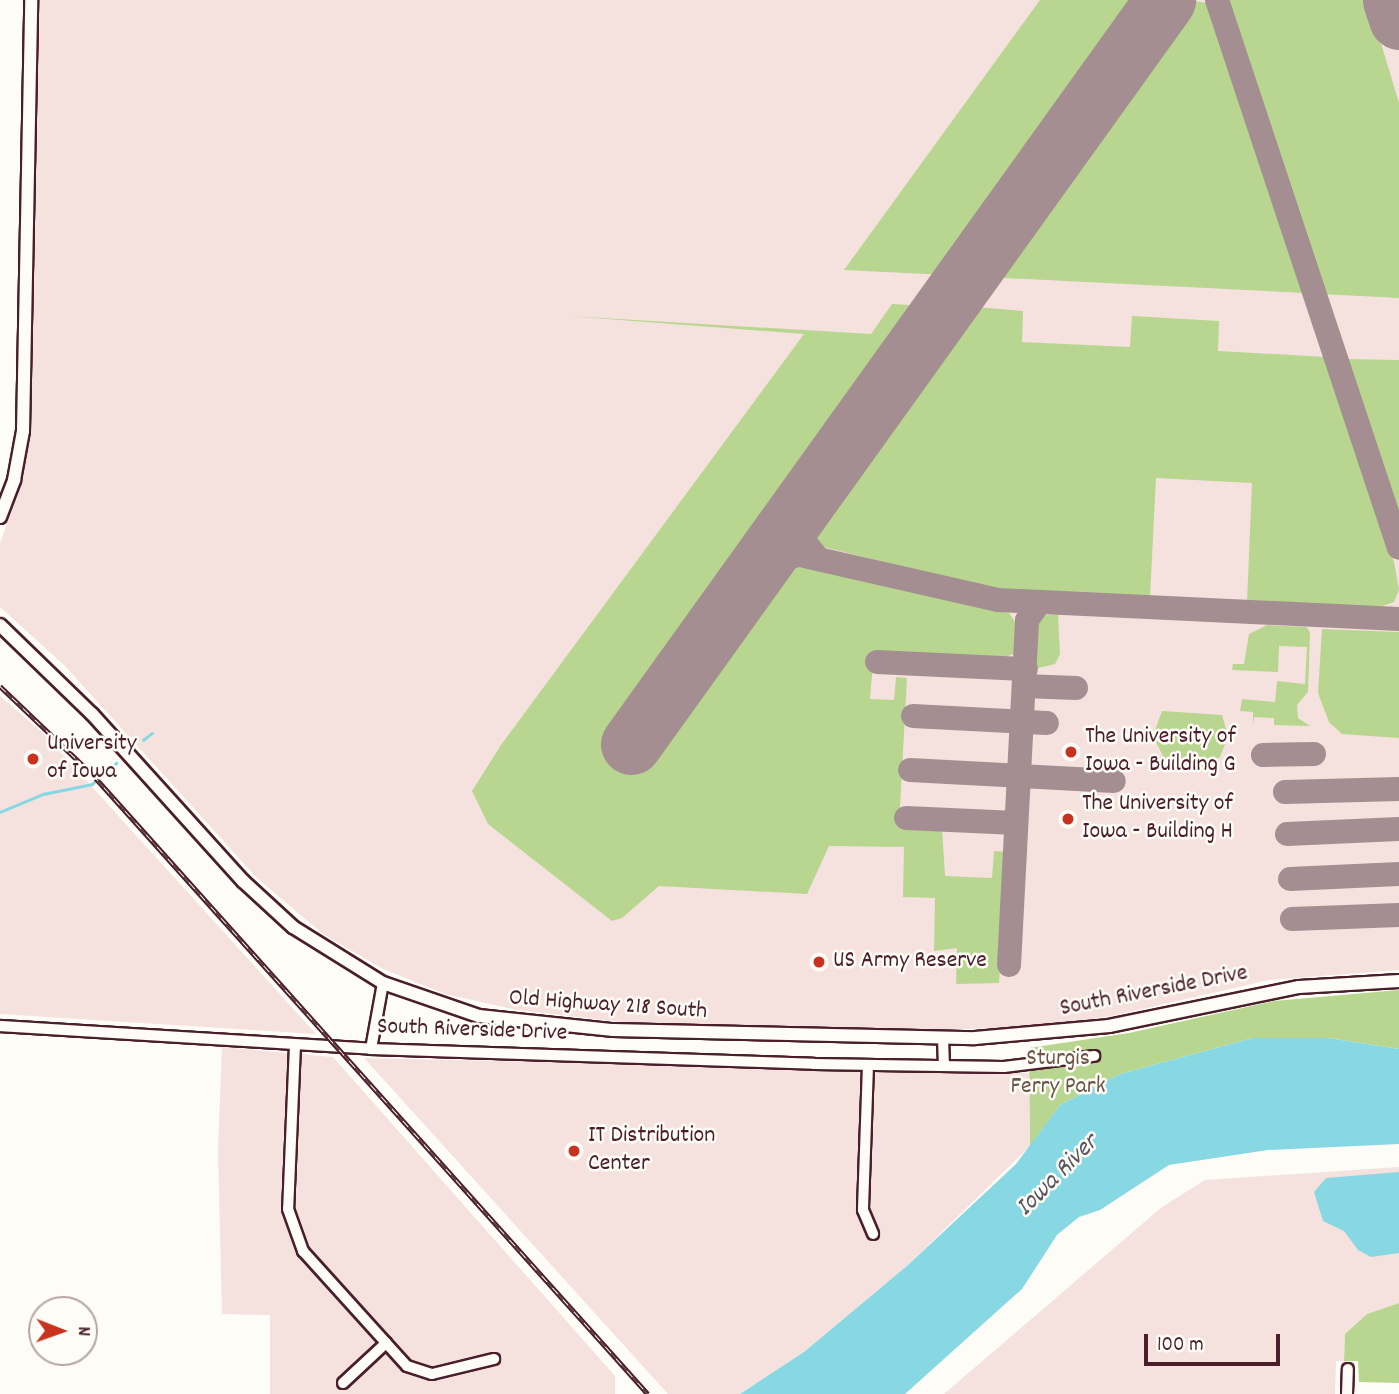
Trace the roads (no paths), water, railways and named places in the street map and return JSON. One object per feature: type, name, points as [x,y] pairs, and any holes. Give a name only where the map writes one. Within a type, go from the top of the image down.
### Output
[{"type":"main road","points":[[0,517],[18,464],[23,430],[31,0]]},
{"type":"main road","name":"Old Highway 218 South","points":[[0,625],[92,714],[267,904],[312,941],[383,983],[453,1009],[539,1026],[943,1038]]},
{"type":"main road","name":"South Riverside Drive","points":[[943,1038],[1065,1031],[1299,987],[1399,981]]},
{"type":"street","points":[[371,1049],[383,983]]},
{"type":"street","name":"South Riverside Drive","points":[[0,1026],[371,1049],[868,1065],[1030,1066],[1094,1056]]},
{"type":"street","points":[[943,1038],[944,1065]]},
{"type":"street","points":[[295,1045],[288,1209],[292,1229],[306,1255],[407,1366],[423,1373],[494,1359]]},
{"type":"street","points":[[868,1065],[863,1210],[873,1234]]},
{"type":"street","points":[[343,1382],[386,1343]]},
{"type":"street","points":[[1347,1394],[1348,1369]]},
{"type":"water","name":"Iowa River","points":[[1253,1038],[1328,1038],[1399,1049],[1399,1144],[1268,1150],[1169,1165],[1100,1210],[1079,1217],[1057,1235],[1022,1289],[905,1394],[740,1394],[804,1352],[908,1265],[1016,1164],[1060,1105],[1120,1074]]},
{"type":"water","points":[[1399,1172],[1399,1253],[1371,1257],[1358,1250],[1344,1231],[1323,1221],[1314,1192],[1326,1178]]},
{"type":"waterway","points":[[143,740],[152,733]]},
{"type":"waterway","points":[[0,812],[43,794],[92,784],[116,763]]},
{"type":"railway","points":[[0,686],[93,775],[648,1394]]},
{"type":"place","name":"The University of Iowa - Building G","points":[[1071,752]]},
{"type":"place","name":"University of Iowa","points":[[33,759]]},
{"type":"place","name":"The University of Iowa - Building H","points":[[1068,819]]},
{"type":"place","name":"US Army Reserve","points":[[819,962]]},
{"type":"place","name":"IT Distribution Center","points":[[574,1151]]},
{"type":"park label","name":"Sturgis Ferry Park","points":[[1058,1074]]}]
